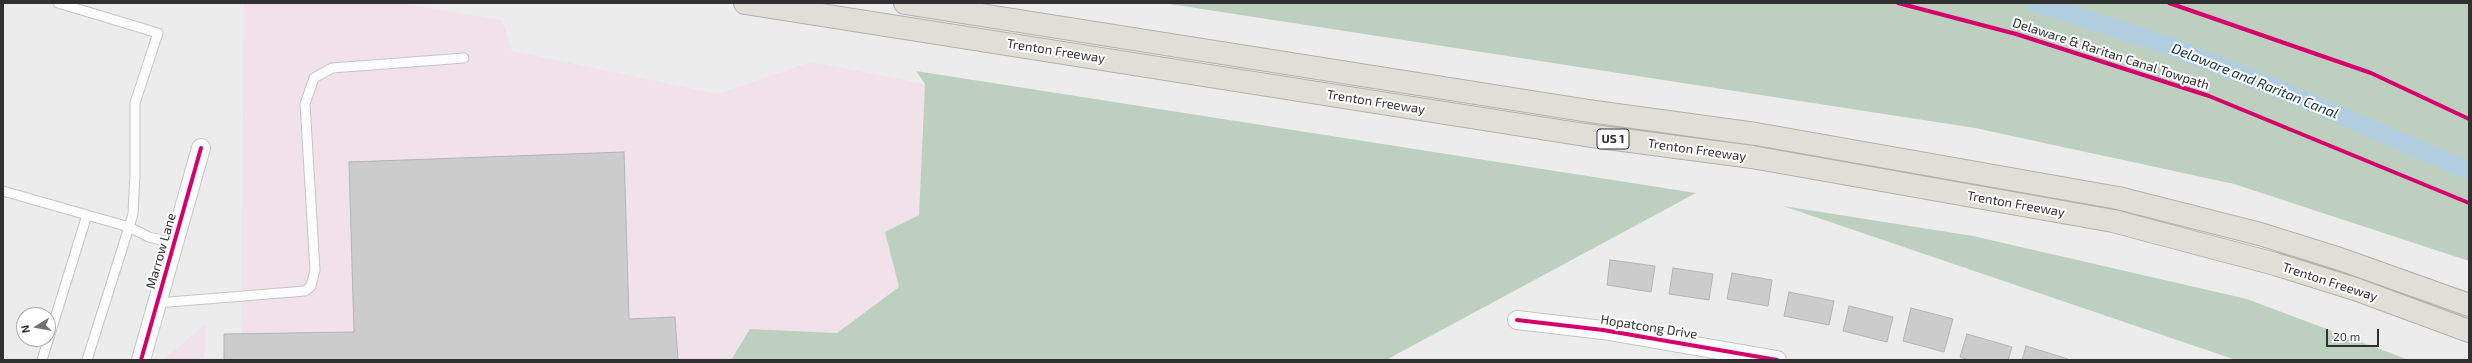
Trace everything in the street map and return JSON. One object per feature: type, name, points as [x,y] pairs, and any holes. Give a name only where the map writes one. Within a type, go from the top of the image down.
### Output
[{"type":"highway","name":"Trenton Freeway","points":[[745,3],[1585,135],[1752,157],[2113,221],[2275,264],[2355,289],[2469,331]]},
{"type":"highway","name":"Trenton Freeway","points":[[905,3],[1589,112],[1756,134],[2118,198],[2267,236],[2340,259],[2469,305]]},
{"type":"street","name":"Marrow Lane","points":[[141,360],[201,148]]},
{"type":"street","name":"Hopatcong Drive","points":[[1518,320],[1610,331],[1777,360]]},
{"type":"lane","points":[[58,3],[158,33],[134,103],[135,173],[133,214],[87,360]]},
{"type":"lane","points":[[157,303],[305,291],[311,286],[315,270],[305,104],[314,78],[332,68],[464,58]]},
{"type":"lane","points":[[3,191],[129,227],[148,236],[174,243]]},
{"type":"lane","points":[[42,360],[87,215]]},
{"type":"shaded area","points":[[244,3],[399,3],[502,20],[512,51],[718,94],[811,62],[925,84],[919,215],[886,233],[899,287],[837,333],[750,329],[731,360],[241,360]]},
{"type":"shaded area","points":[[206,324],[204,360],[163,360]]},
{"type":"green space","points":[[1163,3],[2469,3],[2469,261],[2234,184],[1975,128]]},
{"type":"green space","points":[[916,71],[1696,193],[1386,360],[731,360],[750,329],[837,333],[899,287],[885,232],[919,215],[925,84]]},
{"type":"green space","points":[[1783,206],[1973,236],[2247,299],[2409,360],[2236,360]]},
{"type":"building","points":[[624,152],[629,319],[675,317],[678,360],[224,360],[224,334],[354,332],[349,162]]},
{"type":"building","points":[[1610,260],[1655,266],[1651,292],[1607,285]]},
{"type":"building","points":[[1673,268],[1713,274],[1709,300],[1669,294]]},
{"type":"building","points":[[1732,273],[1772,280],[1768,306],[1727,299]]},
{"type":"building","points":[[1789,292],[1834,301],[1829,325],[1784,316]]},
{"type":"building","points":[[1849,306],[1893,317],[1887,342],[1843,331]]},
{"type":"building","points":[[1911,308],[1953,319],[1944,352],[1903,341]]},
{"type":"building","points":[[1967,334],[2012,347],[2008,360],[1969,360],[1960,357]]},
{"type":"building","points":[[2026,346],[2068,359],[2068,360],[2022,360]]},
{"type":"waterway","name":"Delaware and Raritan Canal","points":[[2035,3],[2161,43],[2279,89],[2469,171]]},
{"type":"cycle path","name":"Delaware & Raritan Canal Towpath","points":[[1898,3],[2016,34],[2209,96],[2469,203]]},
{"type":"cycle path","points":[[2169,3],[2371,73],[2469,119]]},
{"type":"cycle path","points":[[141,360],[201,148]]},
{"type":"cycle path","points":[[1517,320],[1603,330],[1777,360]]}]
